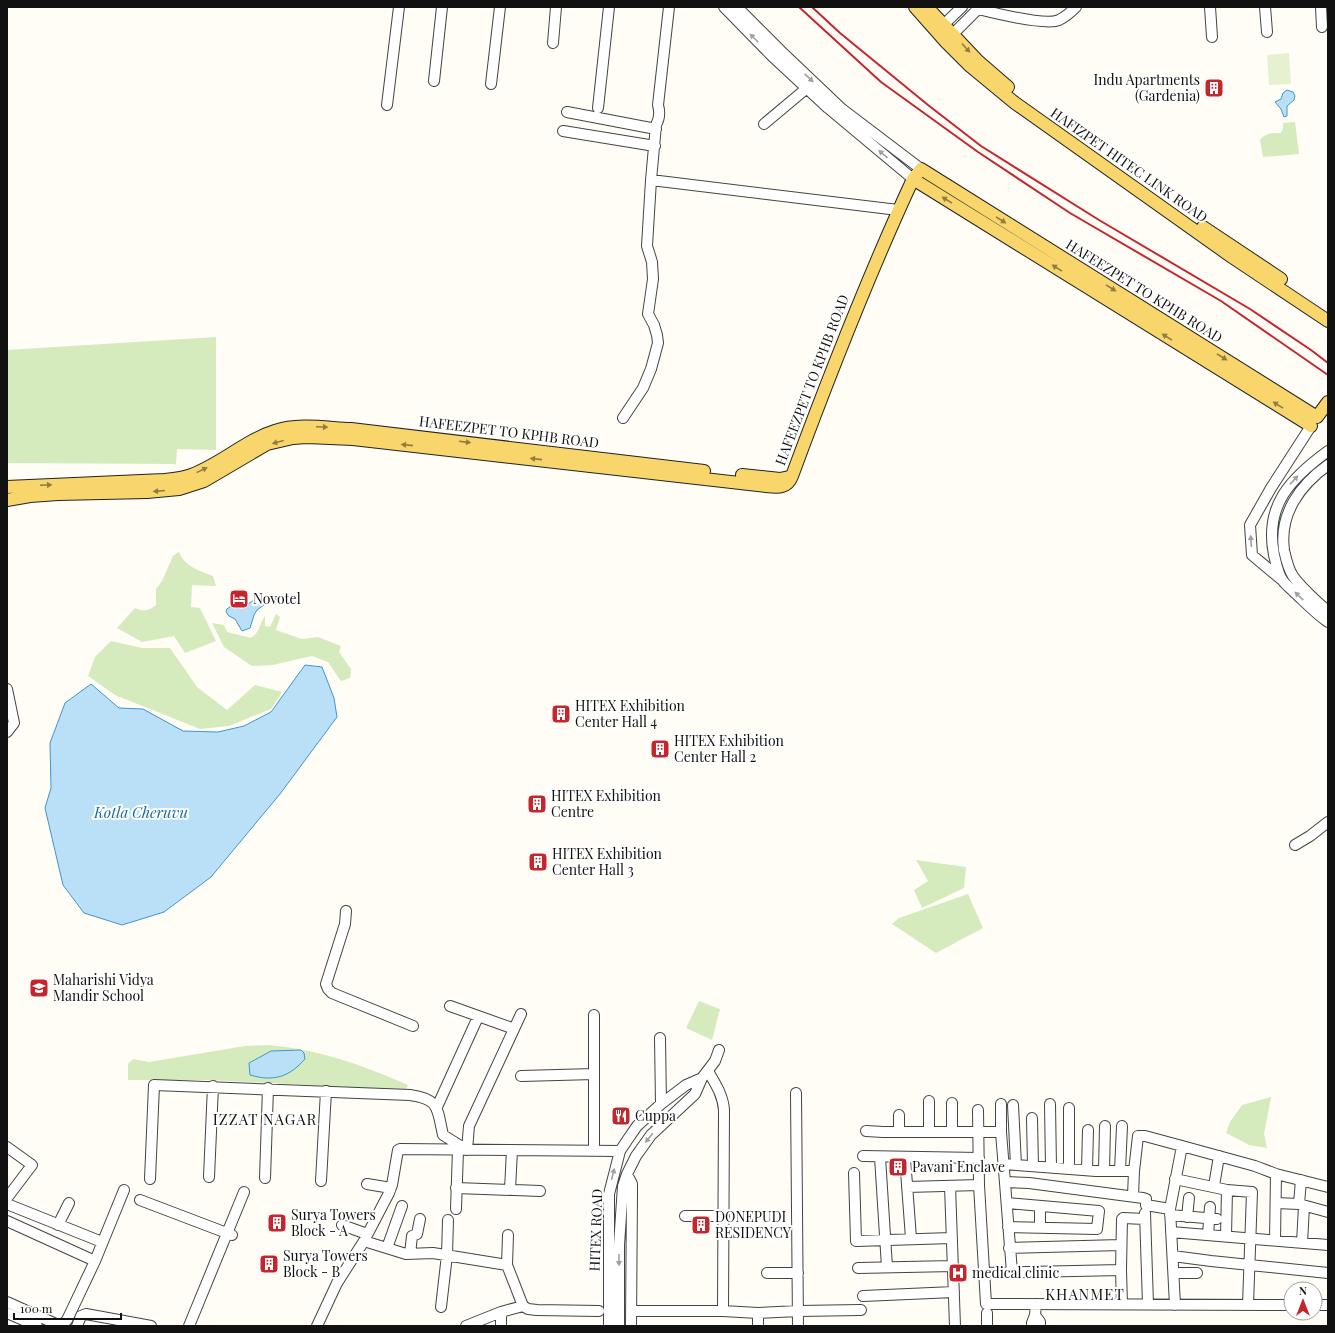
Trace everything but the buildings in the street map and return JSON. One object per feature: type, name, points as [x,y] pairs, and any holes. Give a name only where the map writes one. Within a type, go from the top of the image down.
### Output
[{"type":"main road","name":"HAFIZPET HITEC LINK ROAD","points":[[915,7],[928,11],[969,65],[1015,103],[1232,258],[1328,321]]},
{"type":"main road","points":[[949,38],[1021,97],[1130,176],[1328,312]]},
{"type":"main road","name":"HAFEEZPET TO KPHB ROAD","points":[[7,487],[164,480],[179,478],[189,476],[206,469],[262,436],[276,431],[308,427],[351,428],[780,479],[792,476],[825,386],[868,280],[898,210],[913,179],[921,169],[1314,421]]},
{"type":"main road","points":[[913,179],[1314,421],[1328,402]]},
{"type":"main road","points":[[7,500],[30,496],[58,494],[147,492],[179,489],[204,481],[267,444],[293,438],[307,437],[352,439],[766,486],[782,487],[787,484],[792,476]]},
{"type":"street","points":[[387,105],[399,7]]},
{"type":"street","points":[[434,81],[442,7]]},
{"type":"street","points":[[491,84],[500,7]]},
{"type":"street","points":[[553,43],[556,7]]},
{"type":"street","points":[[598,108],[608,7]]},
{"type":"street","points":[[623,418],[643,388],[651,370],[658,343],[654,325],[648,314],[653,279],[652,262],[647,246],[656,127],[653,120],[654,110],[658,105],[669,7]]},
{"type":"street","points":[[724,7],[772,56],[828,108],[913,179]]},
{"type":"street","points":[[737,7],[842,109],[921,169]]},
{"type":"street","points":[[940,28],[962,7]]},
{"type":"street","points":[[949,38],[977,8],[1014,17],[1052,22],[1059,20],[1076,7]]},
{"type":"street","points":[[1210,7],[1212,37]]},
{"type":"street","points":[[1266,7],[1267,32]]},
{"type":"street","points":[[1321,7],[1322,27]]},
{"type":"street","points":[[764,124],[807,88]]},
{"type":"street","points":[[566,112],[656,127]]},
{"type":"street","points":[[563,131],[655,146]]},
{"type":"street","points":[[651,180],[898,210]]},
{"type":"street","points":[[1314,421],[1271,488],[1250,525],[1252,555],[1282,580],[1317,614],[1328,622]]},
{"type":"street","points":[[1282,580],[1273,547],[1273,533],[1277,508],[1282,495],[1288,486],[1311,464],[1328,451]]},
{"type":"street","points":[[1328,465],[1312,477],[1292,502],[1284,528],[1283,543],[1286,559],[1293,576],[1328,610]]},
{"type":"street","points":[[7,689],[14,723],[7,732]]},
{"type":"street","points":[[1295,845],[1328,822]]},
{"type":"street","points":[[346,911],[345,924],[326,984],[328,989],[332,993],[413,1026]]},
{"type":"street","points":[[450,1006],[509,1027]]},
{"type":"street","points":[[456,1209],[456,1188],[462,1150],[469,1126],[521,1014]]},
{"type":"street","points":[[594,1015],[594,1151]]},
{"type":"street","points":[[437,1107],[478,1017]]},
{"type":"street","points":[[660,1038],[661,1104]]},
{"type":"street","name":"HITEX ROAD","points":[[619,1326],[619,1245],[623,1186],[627,1174],[636,1156],[651,1135],[695,1094],[705,1074],[715,1061],[719,1050]]},
{"type":"street","points":[[521,1076],[594,1074]]},
{"type":"street","points":[[705,1074],[718,1089],[724,1103],[721,1222],[723,1311]]},
{"type":"street","name":"HITEX ROAD","points":[[609,1326],[609,1194],[620,1151],[637,1126],[661,1104],[686,1085],[705,1074]]},
{"type":"street","points":[[150,1179],[154,1085],[268,1088],[410,1095],[423,1097],[433,1102],[437,1107],[443,1135],[462,1150]]},
{"type":"street","points":[[209,1178],[213,1086]]},
{"type":"street","points":[[265,1178],[268,1088]]},
{"type":"street","points":[[321,1181],[326,1092]]},
{"type":"street","points":[[796,1093],[798,1326]]},
{"type":"street","points":[[929,1101],[929,1132]]},
{"type":"street","points":[[952,1103],[952,1132]]},
{"type":"street","points":[[1001,1104],[1001,1132],[1012,1272]]},
{"type":"street","points":[[1050,1104],[1051,1168]]},
{"type":"street","points":[[1013,1105],[1016,1165]]},
{"type":"street","points":[[1068,1169],[1069,1108]]},
{"type":"street","points":[[978,1110],[986,1304],[1283,1305]]},
{"type":"street","points":[[899,1114],[899,1132]]},
{"type":"street","points":[[1032,1118],[1033,1166]]},
{"type":"street","points":[[1104,1171],[1105,1126]]},
{"type":"street","points":[[1120,1171],[1122,1126]]},
{"type":"street","points":[[1087,1170],[1088,1130]]},
{"type":"street","points":[[866,1131],[1001,1132]]},
{"type":"street","points":[[1133,1196],[1138,1136],[1145,1136],[1255,1166],[1276,1174],[1328,1187]]},
{"type":"street","points":[[1175,1305],[1170,1212],[1182,1146]]},
{"type":"street","points":[[7,1148],[32,1166],[7,1198]]},
{"type":"street","points":[[317,1326],[337,1283],[366,1237],[391,1188],[398,1150],[620,1151]]},
{"type":"street","points":[[510,1190],[512,1150]]},
{"type":"street","points":[[863,1156],[906,1158],[979,1158]]},
{"type":"street","points":[[1214,1186],[1219,1156]]},
{"type":"street","points":[[880,1157],[887,1267]]},
{"type":"street","points":[[906,1158],[906,1187],[911,1238]]},
{"type":"street","points":[[1004,1164],[1104,1171],[1134,1171]]},
{"type":"street","points":[[854,1173],[856,1241],[911,1238],[952,1238]]},
{"type":"street","points":[[627,1174],[632,1184],[631,1326]]},
{"type":"street","points":[[1275,1240],[1276,1174]]},
{"type":"street","points":[[1176,1179],[1227,1190],[1252,1192],[1248,1305]]},
{"type":"street","points":[[1301,1180],[1302,1243]]},
{"type":"street","points":[[1005,1182],[1029,1183],[1144,1198],[1146,1200],[1145,1219],[1148,1304]]},
{"type":"street","points":[[367,1184],[391,1188]]},
{"type":"street","points":[[906,1187],[980,1185]]},
{"type":"street","points":[[950,1186],[955,1326]]},
{"type":"street","points":[[456,1188],[540,1191]]},
{"type":"street","points":[[7,1302],[56,1324],[62,1325],[67,1320],[124,1190]]},
{"type":"street","points":[[1226,1236],[1227,1190]]},
{"type":"street","points":[[190,1326],[230,1234],[244,1192]]},
{"type":"street","points":[[1186,1217],[1189,1198]]},
{"type":"street","points":[[140,1200],[230,1234]]},
{"type":"street","points":[[58,1225],[69,1203]]},
{"type":"street","points":[[1276,1203],[1301,1205],[1328,1212]]},
{"type":"street","points":[[7,1204],[102,1242]]},
{"type":"street","points":[[1007,1204],[1098,1211],[1097,1229],[1008,1227]]},
{"type":"street","points":[[1146,1205],[1186,1217],[1213,1219]]},
{"type":"street","points":[[387,1248],[402,1206]]},
{"type":"street","points":[[1040,1206],[1040,1227]]},
{"type":"street","points":[[1208,1235],[1213,1219],[1210,1207]]},
{"type":"street","points":[[17,1226],[24,1211]]},
{"type":"street","points":[[684,1216],[721,1222]]},
{"type":"street","points":[[1122,1304],[1120,1245],[1122,1218],[1145,1219]]},
{"type":"street","points":[[410,1254],[412,1236],[417,1234],[420,1219]]},
{"type":"street","points":[[441,1307],[447,1255],[448,1220]]},
{"type":"street","points":[[7,1221],[94,1260]]},
{"type":"street","points":[[342,1225],[387,1248],[410,1254],[434,1253],[488,1263],[507,1264]]},
{"type":"street","points":[[1171,1232],[1328,1245]]},
{"type":"street","points":[[508,1235],[507,1264],[525,1308]]},
{"type":"street","points":[[1010,1248],[1120,1245]]},
{"type":"street","points":[[1172,1256],[1211,1262],[1249,1264],[1328,1273]]},
{"type":"street","points":[[858,1268],[953,1266]]},
{"type":"street","points":[[984,1272],[1120,1270]]},
{"type":"street","points":[[767,1273],[798,1273]]},
{"type":"street","points":[[1174,1273],[1197,1273]]},
{"type":"street","points":[[863,1296],[954,1292]]},
{"type":"street","points":[[1032,1326],[1036,1315],[1036,1304]]},
{"type":"street","points":[[466,1326],[504,1316],[525,1308],[599,1311]]},
{"type":"street","points":[[631,1311],[723,1311],[758,1313],[798,1310],[861,1310]]},
{"type":"street","points":[[758,1313],[758,1326]]},
{"type":"street","points":[[987,1313],[987,1326]]},
{"type":"street","points":[[7,1314],[37,1326]]},
{"type":"street","points":[[77,1326],[81,1316],[86,1314],[151,1326]]},
{"type":"street","points":[[1036,1315],[1040,1322],[1040,1326]]},
{"type":"green space","points":[[1289,53],[1291,84],[1269,85],[1267,55]]},
{"type":"green space","points":[[1295,122],[1299,154],[1263,157],[1260,140],[1269,134],[1281,133],[1283,123]]},
{"type":"green space","points":[[216,337],[216,450],[177,449],[176,464],[7,463],[7,350]]},
{"type":"green space","points":[[179,552],[181,557],[189,564],[198,570],[213,576],[216,586],[192,585],[191,607],[200,608],[216,641],[185,653],[174,636],[142,642],[117,628],[135,608],[146,610],[151,609],[156,605],[156,589],[162,581],[173,556]]},
{"type":"green space","points":[[276,614],[280,617],[276,630],[302,639],[318,637],[341,646],[339,652],[351,669],[350,678],[341,681],[328,662],[312,656],[273,665],[252,666],[224,647],[212,623],[224,625],[227,632],[251,638],[258,631],[265,616],[265,626],[270,627]]},
{"type":"green space","points":[[111,641],[142,648],[170,648],[197,687],[227,710],[255,685],[282,692],[271,709],[229,726],[200,729],[115,695],[88,676],[95,657]]},
{"type":"green space","points":[[916,860],[966,867],[964,888],[922,908],[914,890],[928,881]]},
{"type":"green space","points":[[968,894],[983,928],[936,953],[892,924],[899,918]]},
{"type":"green space","points":[[699,1001],[720,1009],[712,1040],[686,1028]]},
{"type":"green space","points":[[268,1045],[304,1050],[340,1059],[408,1085],[406,1090],[207,1080],[128,1080],[128,1064],[133,1059],[149,1062],[245,1046]]},
{"type":"green space","points":[[1271,1097],[1264,1134],[1267,1148],[1249,1145],[1226,1133],[1230,1122],[1242,1105]]},
{"type":"water","points":[[1287,90],[1293,92],[1295,96],[1294,100],[1287,106],[1287,116],[1284,117],[1281,109],[1275,102],[1281,99],[1283,93]]},
{"type":"water","points":[[259,596],[263,598],[264,605],[257,610],[250,628],[242,631],[235,619],[229,616],[226,612],[227,609],[231,606],[239,608],[243,607]]},
{"type":"water","name":"Kotla Cheruvu","points":[[305,665],[322,667],[334,698],[337,717],[280,794],[211,877],[164,912],[122,925],[84,913],[63,885],[45,808],[51,788],[50,743],[65,703],[91,684],[119,708],[143,709],[183,731],[218,732],[244,726],[271,712]]},
{"type":"water","points":[[301,1050],[304,1053],[305,1059],[287,1074],[274,1078],[250,1075],[249,1063],[271,1051]]},
{"type":"railway","points":[[799,7],[881,82],[978,152],[1070,213],[1221,301],[1328,375]]},
{"type":"railway","points":[[812,7],[840,33],[981,146],[1099,220],[1250,309],[1328,363]]},
{"type":"place","name":"Indu Apartments (Gardenia)","points":[[1214,88]]},
{"type":"place","name":"Novotel","points":[[239,599]]},
{"type":"place","name":"HITEX Exhibition Center Hall 4","points":[[561,714]]},
{"type":"place","name":"HITEX Exhibition Center Hall 2","points":[[660,749]]},
{"type":"place","name":"HITEX Exhibition Centre","points":[[537,804]]},
{"type":"place","name":"HITEX Exhibition Center Hall 3","points":[[538,862]]},
{"type":"place","name":"Maharishi Vidya Mandir School","points":[[39,988]]},
{"type":"place","name":"Cuppa","points":[[621,1116]]},
{"type":"place","name":"Pavani Enclave","points":[[898,1167]]},
{"type":"place","name":"Surya Towers Block - A","points":[[277,1223]]},
{"type":"place","name":"DONEPUDI RESIDENCY","points":[[701,1225]]},
{"type":"place","name":"Surya Towers Block - B","points":[[269,1264]]},
{"type":"place","name":"medical clinic","points":[[958,1273]]},
{"type":"district","name":"IZZAT NAGAR","points":[[265,1120]]},
{"type":"district","name":"KHANMET","points":[[1085,1295]]}]
